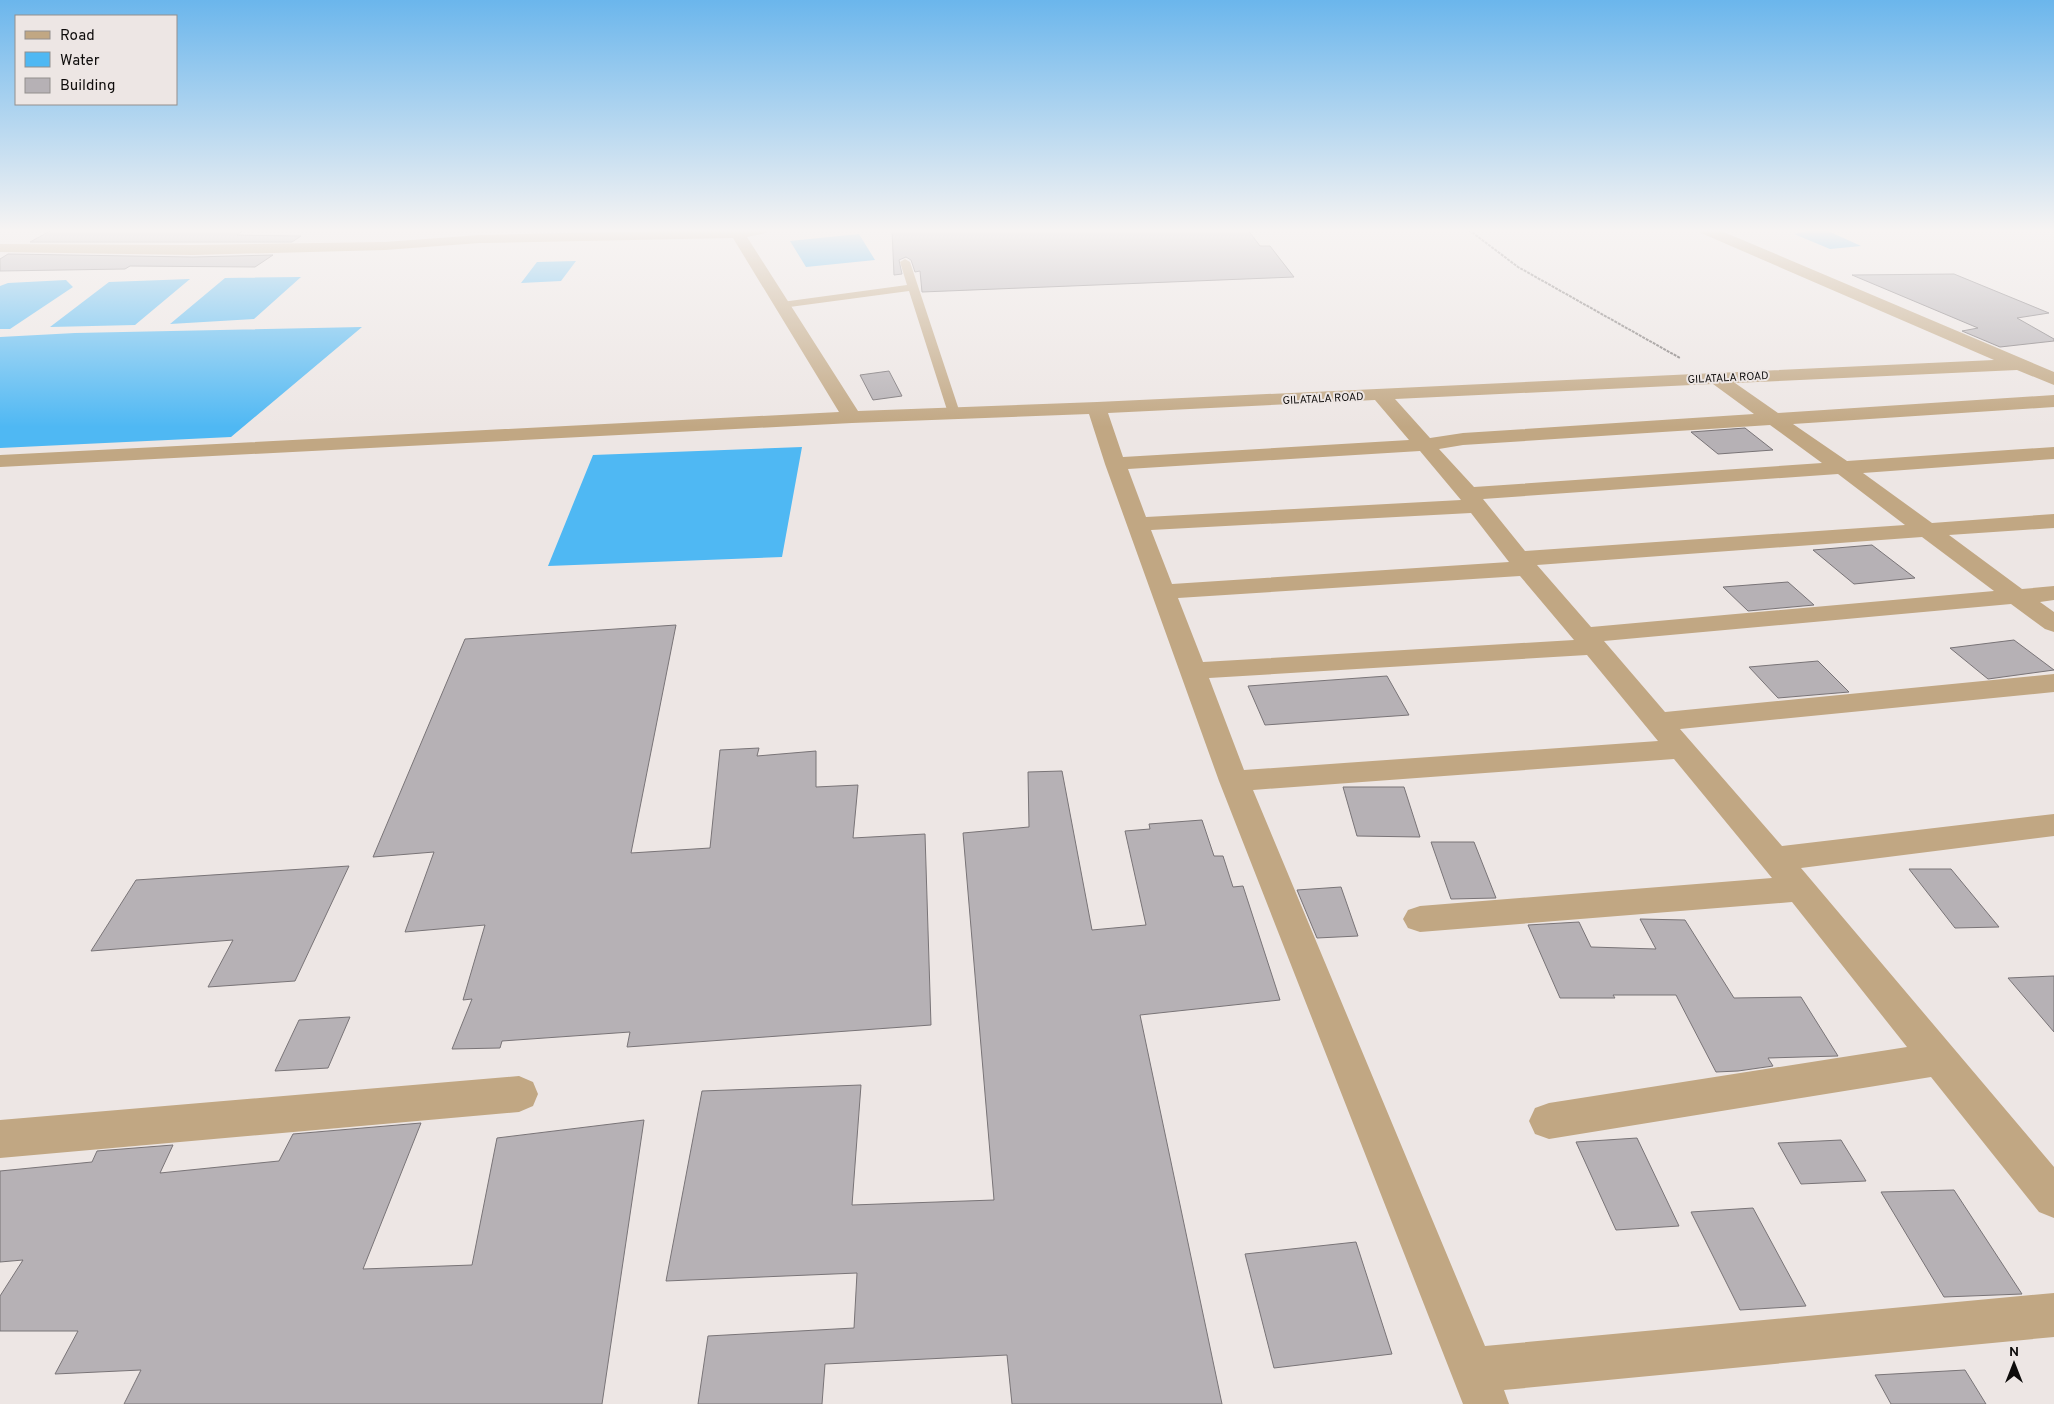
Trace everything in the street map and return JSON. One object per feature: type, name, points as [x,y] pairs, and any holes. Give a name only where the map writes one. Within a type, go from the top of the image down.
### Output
[{"type":"street","points":[[776,296],[852,417]]},
{"type":"street","points":[[1859,296],[2054,379]]},
{"type":"street","name":"GILATALA ROAD","points":[[0,461],[852,417],[1097,408],[2019,364]]},
{"type":"street","points":[[1716,378],[1774,418],[2054,624]]},
{"type":"street","points":[[1381,395],[1775,859],[2054,1198]]},
{"type":"street","points":[[1115,464],[1424,445],[1463,439],[1774,418],[2054,401]]},
{"type":"street","points":[[1097,408],[1115,464],[1234,781],[1480,1387],[2054,1315]]},
{"type":"street","points":[[1138,524],[1472,500],[2054,453]]},
{"type":"street","points":[[1163,592],[2054,521]]},
{"type":"street","points":[[1193,671],[1589,641],[2054,593]]},
{"type":"street","points":[[1658,722],[2054,683]]},
{"type":"street","points":[[1234,781],[1681,749]]},
{"type":"street","points":[[1775,859],[2054,825]]},
{"type":"street","points":[[1420,919],[1800,889]]},
{"type":"street","points":[[1549,1121],[1939,1059]]},
{"type":"street","points":[[0,1139],[519,1094]]},
{"type":"lane","points":[[782,305],[851,296]]},
{"type":"lane","points":[[916,296],[954,413]]},
{"type":"path","points":[[1564,296],[1716,378]]},
{"type":"water","points":[[0,296],[60,296],[10,329],[0,329]]},
{"type":"water","points":[[91,296],[170,296],[135,325],[50,327]]},
{"type":"water","points":[[204,296],[280,296],[254,319],[170,324]]},
{"type":"water","points":[[362,327],[231,437],[0,448],[0,337],[75,333]]},
{"type":"water","points":[[802,447],[782,557],[548,566],[593,455]]},
{"type":"building","points":[[1901,296],[2006,296],[2049,313],[2017,318],[2054,339],[2054,341],[2000,347],[1962,331],[1978,328]]},
{"type":"building","points":[[889,371],[902,396],[873,400],[860,375]]},
{"type":"building","points":[[1745,428],[1773,450],[1718,454],[1691,432]]},
{"type":"building","points":[[1872,545],[1915,578],[1854,584],[1813,550]]},
{"type":"building","points":[[1788,582],[1814,605],[1748,611],[1723,587]]},
{"type":"building","points":[[676,625],[631,853],[710,848],[720,750],[759,748],[757,756],[816,751],[816,787],[858,785],[853,838],[925,834],[931,1025],[627,1047],[630,1032],[502,1041],[500,1048],[452,1049],[472,999],[463,1000],[485,925],[405,932],[434,852],[373,857],[465,639]]},
{"type":"building","points":[[2014,640],[2054,670],[1988,679],[1950,648]]},
{"type":"building","points":[[1818,661],[1849,692],[1778,698],[1749,667]]},
{"type":"building","points":[[1387,676],[1409,715],[1265,725],[1248,686]]},
{"type":"building","points":[[1062,771],[1092,930],[1146,925],[1125,831],[1150,829],[1149,824],[1202,820],[1214,856],[1223,856],[1233,887],[1243,886],[1280,1000],[1140,1015],[1222,1404],[1012,1404],[1007,1355],[825,1364],[822,1404],[698,1404],[708,1336],[854,1328],[857,1273],[666,1281],[702,1091],[861,1085],[852,1205],[994,1200],[963,833],[1029,827],[1028,772]]},
{"type":"building","points":[[1343,787],[1404,787],[1420,837],[1357,836]]},
{"type":"building","points":[[1431,842],[1474,842],[1496,898],[1451,899]]},
{"type":"building","points":[[349,866],[295,981],[208,987],[233,940],[91,951],[136,880]]},
{"type":"building","points":[[1909,869],[1951,869],[1999,927],[1955,928]]},
{"type":"building","points":[[1341,887],[1358,936],[1317,938],[1297,890]]},
{"type":"building","points":[[1640,919],[1685,920],[1734,998],[1801,997],[1838,1056],[1768,1058],[1773,1066],[1716,1072],[1676,995],[1613,995],[1615,998],[1560,998],[1528,925],[1579,922],[1591,947],[1656,949]]},
{"type":"building","points":[[2054,976],[2054,1032],[2008,978]]},
{"type":"building","points":[[350,1017],[328,1068],[275,1071],[299,1020]]},
{"type":"building","points":[[644,1120],[602,1404],[124,1404],[141,1370],[55,1374],[78,1331],[0,1331],[0,1296],[23,1260],[0,1262],[0,1171],[92,1162],[97,1151],[173,1145],[160,1173],[279,1161],[293,1134],[421,1123],[363,1269],[472,1265],[497,1138]]},
{"type":"building","points":[[1637,1138],[1679,1226],[1616,1230],[1576,1142]]},
{"type":"building","points":[[1841,1140],[1866,1181],[1801,1184],[1778,1143]]},
{"type":"building","points":[[1954,1190],[2022,1294],[1944,1297],[1881,1192]]},
{"type":"building","points":[[1753,1208],[1806,1306],[1740,1310],[1691,1212]]},
{"type":"building","points":[[1356,1242],[1392,1354],[1274,1368],[1245,1254]]},
{"type":"building","points":[[1965,1370],[1986,1404],[1891,1404],[1875,1375]]}]
